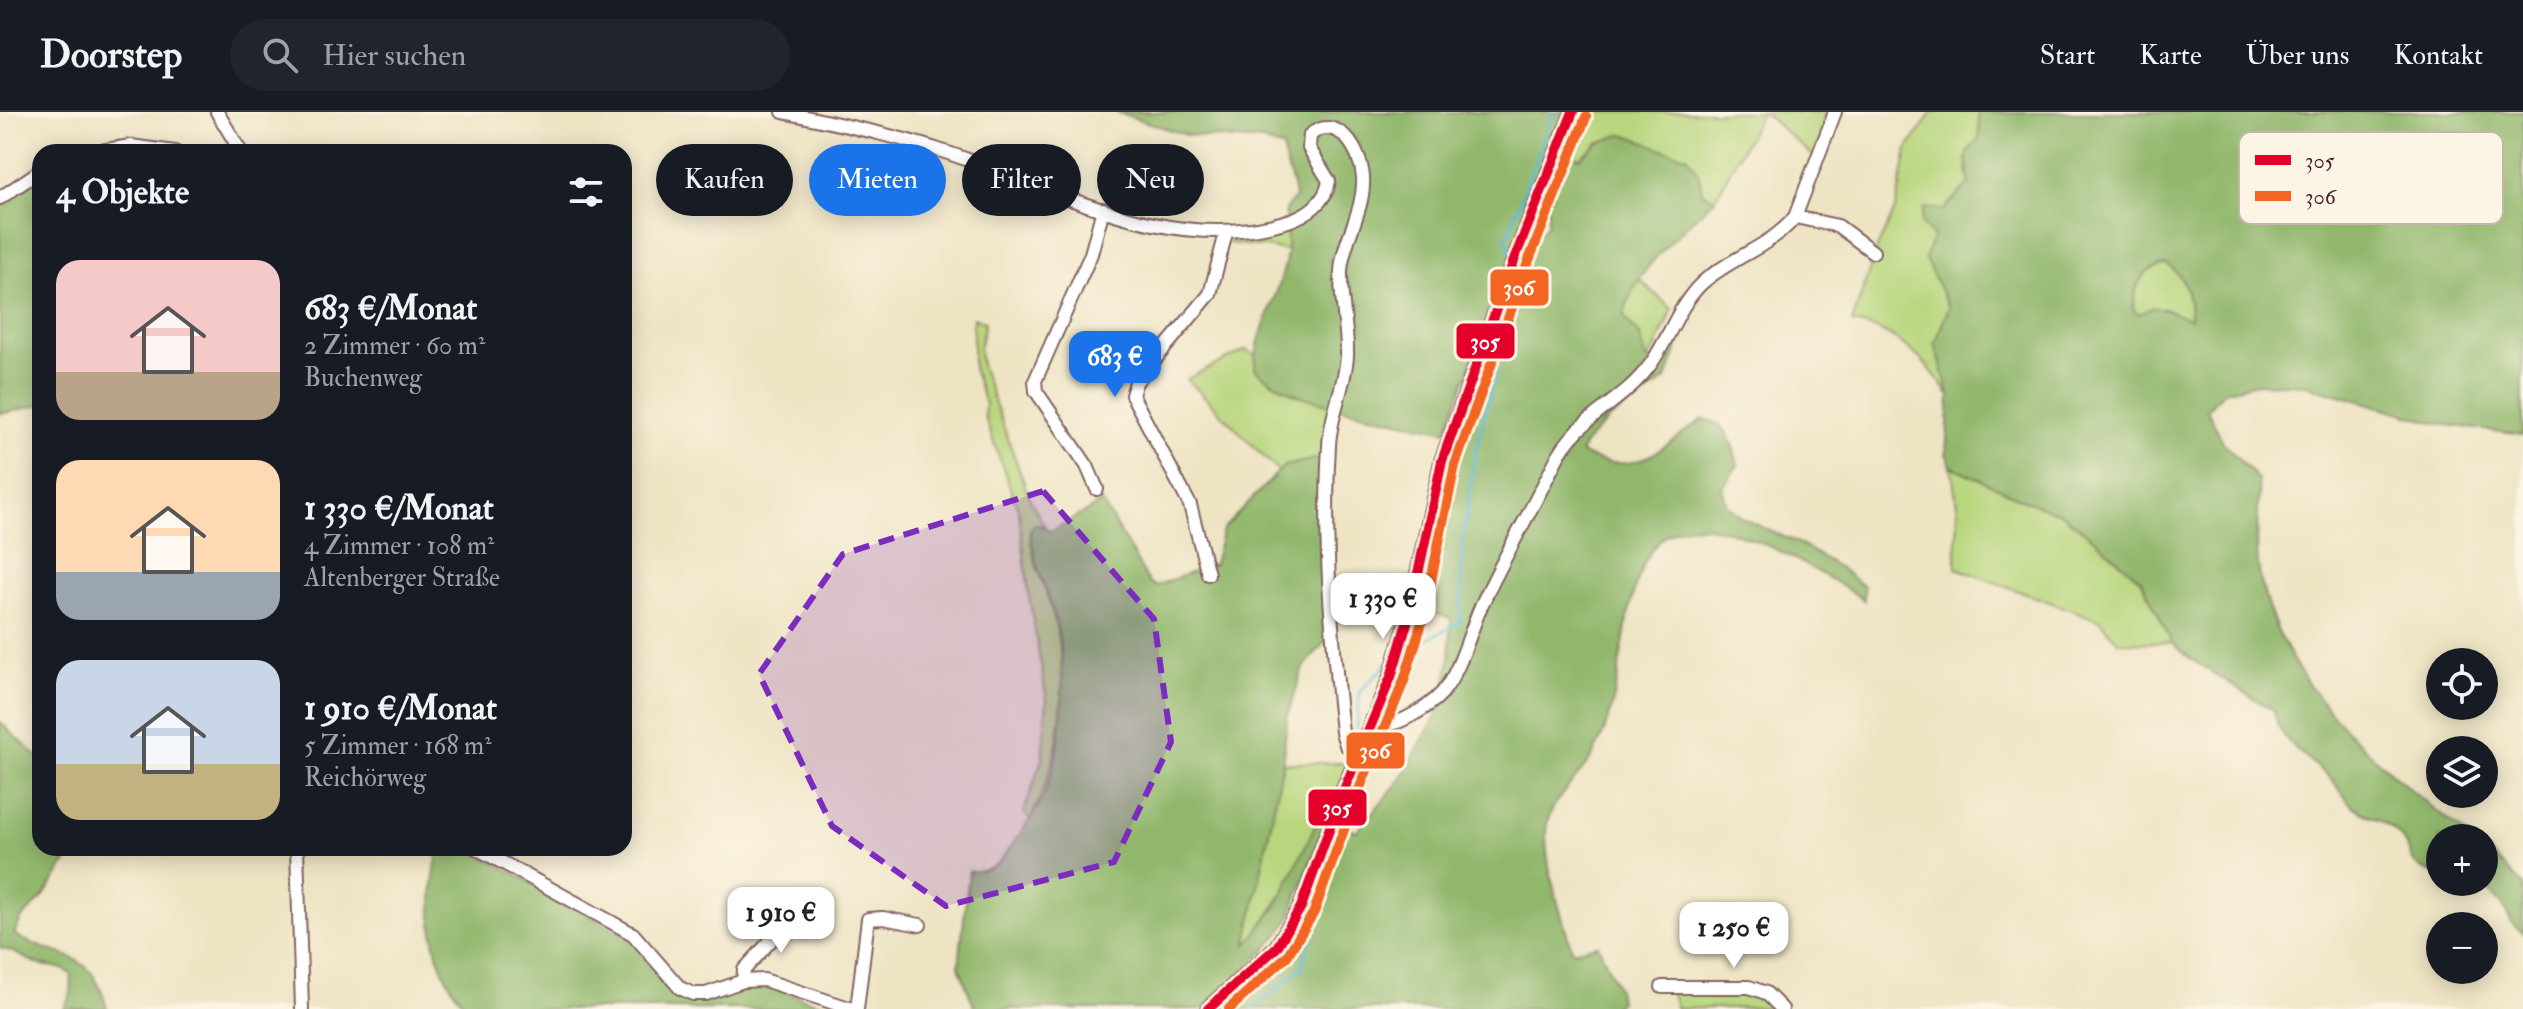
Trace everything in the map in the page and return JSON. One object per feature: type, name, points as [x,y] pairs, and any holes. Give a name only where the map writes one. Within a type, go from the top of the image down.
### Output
[{"type":"street","points":[[217,112],[236,144]]},
{"type":"street","points":[[783,112],[946,152],[1097,207]]},
{"type":"street","points":[[1208,1009],[1269,955],[1294,924],[1373,725],[1405,633],[1431,504],[1448,443],[1516,255],[1573,112]]},
{"type":"street","points":[[1373,725],[1386,725],[1426,706],[1446,687],[1491,586],[1574,431],[1640,377],[1658,354],[1676,315],[1702,284],[1772,239],[1795,217],[1835,112]]},
{"type":"street","points":[[1128,216],[1173,229],[1226,233],[1283,223],[1317,205],[1329,181],[1309,148],[1310,135],[1332,128],[1355,145],[1363,191],[1342,265],[1347,355],[1330,431],[1328,569],[1342,732],[1349,749],[1359,756]]},
{"type":"street","points":[[0,198],[32,176]]},
{"type":"street","points":[[1097,489],[1087,466],[1036,391],[1035,381],[1091,254],[1101,216]]},
{"type":"street","points":[[1795,217],[1838,226],[1873,252]]},
{"type":"street","points":[[1208,574],[1190,505],[1132,395],[1136,382],[1210,294],[1226,233]]},
{"type":"street","points":[[297,856],[302,1009]]},
{"type":"street","points":[[491,856],[633,934],[680,988],[693,994],[706,994],[743,981],[776,983],[854,1009],[868,919],[883,918],[920,925]]},
{"type":"street","points":[[743,981],[744,970],[792,917]]},
{"type":"street","points":[[1662,987],[1749,987],[1766,993],[1782,1009]]},
{"type":"highlighted area","points":[[1043,491],[1154,619],[1171,742],[1114,862],[946,906],[832,826],[759,674],[843,554]]},
{"type":"green space","points":[[1116,112],[1566,112],[1446,431],[1318,401],[1271,382],[1255,369],[1259,341],[1286,259],[1286,209],[1295,198],[1283,148],[1262,141],[1186,135]]},
{"type":"green space","points":[[1578,112],[1762,112],[1715,199],[1702,193],[1699,175],[1687,156],[1644,142],[1621,137],[1609,140],[1580,159],[1563,151]]},
{"type":"green space","points":[[1763,112],[1833,112],[1814,157]]},
{"type":"green space","points":[[1932,112],[1978,112],[1980,136],[1966,155],[1969,183],[1943,211],[1934,233],[1935,272],[1949,307],[1940,329],[1950,397],[1921,359],[1909,349],[1882,332],[1852,323],[1876,250],[1896,208],[1907,150]]},
{"type":"green space","points":[[1978,112],[2523,112],[2523,435],[2439,424],[2305,385],[2257,383],[2225,391],[2207,409],[2223,442],[2258,480],[2259,572],[2271,615],[2289,654],[2312,690],[2340,723],[2426,802],[2426,808],[2434,808],[2454,824],[2426,824],[2426,870],[2412,859],[2403,840],[2393,829],[2351,804],[2332,780],[2288,741],[2274,711],[2192,660],[2172,643],[2142,581],[2098,542],[2060,513],[2028,502],[1951,466],[1946,453],[1950,397],[1935,343],[1949,307],[1925,259],[1933,237],[1921,222],[1924,208],[1944,210],[1969,183],[1966,155],[1980,136]],"holes":[[[2167,264],[2179,275],[2186,288],[2190,318],[2153,307],[2139,314],[2133,310],[2135,292],[2141,279],[2158,267]]]},
{"type":"green space","points":[[1623,134],[1687,156],[1699,175],[1702,193],[1715,199],[1647,268],[1628,301],[1624,317],[1640,336],[1646,359],[1654,360],[1674,339],[1678,345],[1666,379],[1609,419],[1587,441],[1580,453],[1617,464],[1632,462],[1660,450],[1703,419],[1718,424],[1728,435],[1738,465],[1722,488],[1727,505],[1744,519],[1798,543],[1840,568],[1864,587],[1864,600],[1772,548],[1718,529],[1694,527],[1673,531],[1657,543],[1645,562],[1629,612],[1611,710],[1605,727],[1593,755],[1551,811],[1546,832],[1551,877],[1572,951],[1598,945],[1618,989],[1620,1001],[1613,1009],[1219,1009],[1275,958],[1298,927],[1339,823],[1357,831],[1401,779],[1442,705],[1450,659],[1451,618],[1421,609],[1422,576],[1443,478],[1527,242],[1548,224],[1547,197],[1563,151],[1580,158],[1597,143]]},
{"type":"green space","points":[[32,180],[32,407],[0,414],[0,202]]},
{"type":"green space","points":[[1287,226],[1287,250],[1229,243],[1235,237]]},
{"type":"green space","points":[[2167,264],[2186,288],[2190,318],[2184,319],[2164,308],[2139,315],[2133,310],[2135,292],[2141,279],[2151,270]]},
{"type":"green space","points":[[1640,280],[1672,309],[1655,350],[1646,359],[1640,335],[1624,317],[1626,301]]},
{"type":"green space","points":[[973,318],[985,322],[979,349],[981,365],[1031,502],[1045,526],[1035,524],[1030,530],[1031,542],[1051,608],[1061,661],[1061,716],[1057,743],[1050,770],[1030,819],[1024,812],[1042,759],[1047,700],[1030,603],[1019,512],[984,415],[985,404],[973,368]]},
{"type":"green space","points":[[1246,350],[1255,355],[1255,369],[1293,394],[1333,404],[1325,457],[1284,466],[1279,472],[1187,379]]},
{"type":"green space","points":[[1325,457],[1330,636],[1303,668],[1287,717],[1283,763],[1246,946],[1276,907],[1332,791],[1334,800],[1288,922],[1268,947],[1202,1009],[975,1009],[959,966],[969,871],[987,869],[999,862],[1034,813],[1053,768],[1061,722],[1060,649],[1030,530],[1035,524],[1052,531],[1102,502],[1149,582],[1156,586],[1214,564],[1223,529],[1284,466]]},
{"type":"green space","points":[[1951,466],[2028,502],[2060,513],[2098,542],[2142,581],[2172,643],[2119,642],[2099,620],[1956,568],[1958,511]]},
{"type":"green space","points":[[0,722],[32,752],[32,856],[70,856],[43,897],[21,919],[14,934],[82,964],[92,973],[107,1009],[64,1009],[71,993],[72,975],[0,948]]},
{"type":"green space","points":[[1283,763],[1349,763],[1303,859],[1276,905],[1245,948]]},
{"type":"green space","points":[[437,856],[483,856],[632,939],[690,996],[741,984],[760,984],[837,1009],[469,1009],[444,973],[437,953],[432,912]]},
{"type":"green space","points":[[2498,861],[2523,885],[2523,934],[2512,924],[2502,904],[2494,896],[2498,896]]},
{"type":"green space","points":[[1671,991],[1755,991],[1775,1007],[1677,1009]]},
{"type":"waterway","points":[[1511,254],[1506,239],[1554,112]]},
{"type":"waterway","points":[[1412,646],[1460,623],[1462,547],[1475,453],[1523,263]]},
{"type":"waterway","points":[[1356,734],[1360,691],[1387,664]]},
{"type":"waterway","points":[[1254,1009],[1302,967],[1350,800],[1364,766]]},
{"type":"transit line","name":"305","points":[[1208,1009],[1277,947],[1301,907],[1341,797],[1391,677],[1409,616],[1442,461],[1516,255],[1573,112]]},
{"type":"transit line","name":"306","points":[[1229,1009],[1287,956],[1314,912],[1354,802],[1404,681],[1423,619],[1455,465],[1529,260],[1586,117]]}]
